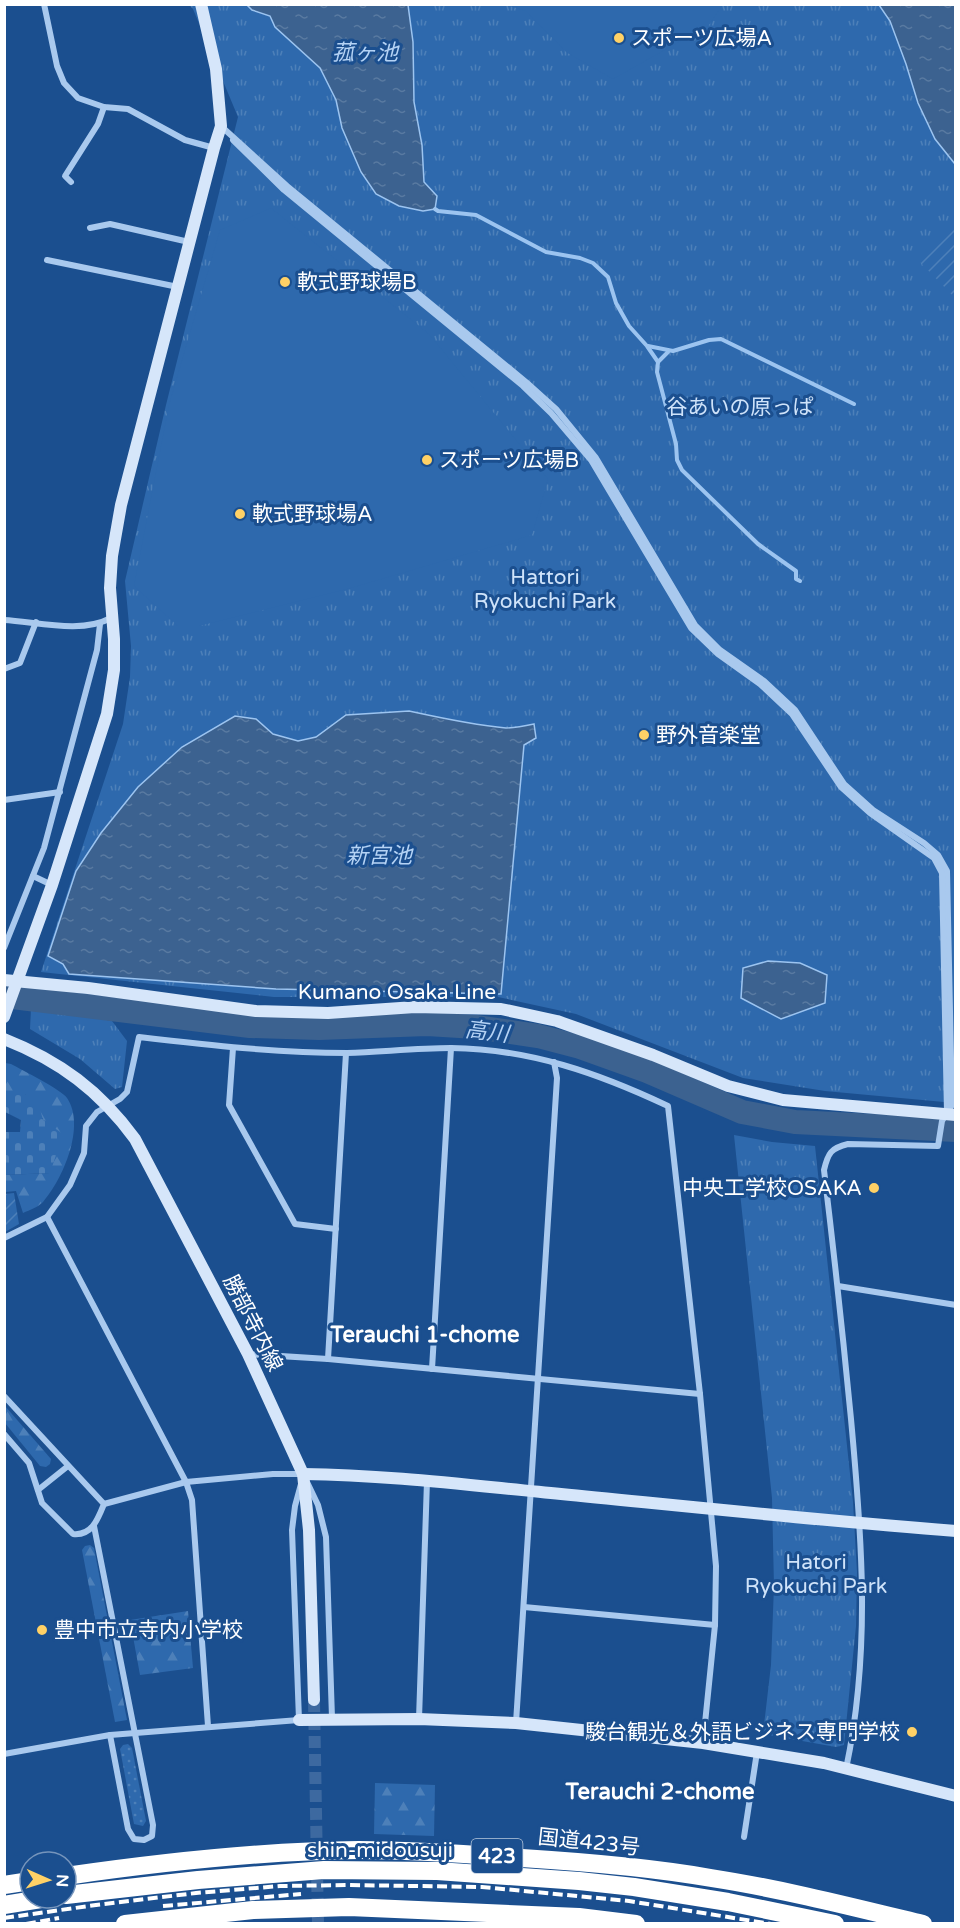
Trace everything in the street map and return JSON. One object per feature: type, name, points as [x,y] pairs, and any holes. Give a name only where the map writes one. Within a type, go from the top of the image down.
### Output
[{"type":"highway","name":"国道423号","points":[[78,1874],[138,1865],[273,1853],[359,1850],[440,1852],[575,1862],[708,1877],[777,1889],[923,1923]]},
{"type":"highway","points":[[437,1871],[575,1862]]},
{"type":"highway","name":"shin-midousuji","points":[[78,1894],[198,1880],[324,1870],[437,1871],[634,1887],[728,1902],[835,1923]]},
{"type":"highway","points":[[125,1923],[253,1910],[349,1906],[579,1917],[636,1923]]},
{"type":"highway","points":[[435,1910],[508,1923]]},
{"type":"street","points":[[44,4],[57,66],[64,83],[78,98],[104,107],[128,109],[185,140],[214,148]]},
{"type":"street","points":[[4,948],[44,848],[106,621],[112,556],[122,505],[221,126],[216,69],[201,4]]},
{"type":"street","points":[[71,182],[65,176],[98,124],[104,107]]},
{"type":"street","points":[[221,126],[242,150],[284,190],[523,386],[551,413],[591,460],[691,628],[718,654],[760,684],[792,714],[841,787],[870,813],[934,858],[942,873],[948,1116],[938,1146],[848,1144],[837,1147],[827,1156],[824,1170],[838,1286],[861,1524],[863,1636],[859,1688],[846,1768]]},
{"type":"street","points":[[90,228],[110,224],[190,242]]},
{"type":"street","points":[[47,260],[178,287]]},
{"type":"street","points":[[4,620],[82,627],[106,621]]},
{"type":"street","points":[[4,1017],[10,980],[52,885],[107,714],[114,670],[114,639],[106,621]]},
{"type":"street","points":[[4,669],[20,663],[36,622]]},
{"type":"street","points":[[4,800],[60,792]]},
{"type":"street","points":[[33,876],[52,885]]},
{"type":"street","name":"Kumano Osaka Line","points":[[10,980],[255,1011],[328,1013],[415,1008],[501,1009],[557,1021],[653,1055],[728,1086],[760,1095],[783,1100],[948,1116]]},
{"type":"street","points":[[4,1238],[47,1217],[70,1185],[84,1153],[86,1126],[98,1112],[127,1092],[138,1037],[233,1048],[346,1053],[451,1048],[494,1052],[554,1062],[628,1087],[668,1106],[700,1394],[716,1566],[715,1625],[703,1743]]},
{"type":"street","name":"勝部寺内線","points":[[4,1039],[43,1057],[91,1089],[135,1139],[248,1354],[303,1474],[309,1530],[314,1700]]},
{"type":"street","points":[[233,1048],[229,1105],[295,1224],[336,1229]]},
{"type":"street","points":[[432,1369],[451,1048]]},
{"type":"street","points":[[328,1359],[346,1053]]},
{"type":"street","points":[[516,1723],[557,1078],[554,1062]]},
{"type":"street","points":[[47,1217],[186,1482],[192,1500],[208,1726]]},
{"type":"street","points":[[838,1286],[956,1305]]},
{"type":"street","points":[[248,1354],[328,1359],[700,1394]]},
{"type":"street","points":[[4,1396],[105,1504]]},
{"type":"street","points":[[4,1434],[29,1463],[42,1503],[73,1534],[81,1535],[94,1526],[105,1504],[186,1482],[273,1474],[341,1474],[427,1480],[861,1524],[956,1531]]},
{"type":"street","points":[[38,1490],[68,1466]]},
{"type":"street","points":[[303,1474],[318,1505],[326,1538],[332,1718]]},
{"type":"street","points":[[299,1719],[292,1530],[303,1474]]},
{"type":"street","points":[[419,1719],[427,1480]]},
{"type":"street","points":[[94,1526],[153,1825],[152,1836],[144,1840],[134,1839],[128,1829],[110,1735]]},
{"type":"street","points":[[524,1607],[715,1625]]},
{"type":"street","points":[[4,1754],[110,1735],[299,1719],[419,1719],[516,1723],[757,1751],[846,1768],[956,1796]]},
{"type":"street","points":[[744,1837],[757,1751]]},
{"type":"green space","name":"スポーツ広場A","points":[[719,4],[719,10],[709,25],[613,79],[566,52],[526,11],[506,5]]},
{"type":"green space","name":"Hattori Ryokuchi Park","points":[[189,5],[955,5],[955,1103],[825,1091],[743,1078],[576,1014],[498,997],[274,997],[41,972],[123,724],[130,677],[131,646],[125,581],[166,405],[238,117],[193,9]]},
{"type":"green space","points":[[271,208],[429,334],[548,479],[532,535],[347,589],[199,626],[178,626],[134,586],[169,405],[220,230]]},
{"type":"green space","points":[[955,223],[955,298],[918,260],[918,256]]},
{"type":"green space","points":[[31,1009],[47,1009],[112,1021],[127,1041],[122,1087],[115,1089],[80,1059],[30,1029]]},
{"type":"green space","points":[[5,1063],[32,1075],[64,1094],[72,1110],[74,1123],[70,1152],[58,1180],[43,1202],[23,1213],[16,1191],[5,1192],[5,1175],[50,1173],[43,1119],[25,1094],[5,1094]]},
{"type":"green space","points":[[5,1094],[25,1094],[38,1102],[43,1120],[63,1134],[50,1173],[5,1175],[5,1132],[20,1132],[21,1120],[5,1112]]},
{"type":"green space","name":"Hatori Ryokuchi Park","points":[[734,1135],[772,1142],[815,1146],[853,1502],[857,1572],[856,1626],[844,1745],[836,1747],[763,1734],[771,1665],[774,1586],[772,1498]]},
{"type":"green space","points":[[14,1193],[19,1224],[5,1232],[5,1194]]},
{"type":"green space","points":[[5,1406],[51,1459],[50,1464],[46,1467],[40,1466],[5,1423]]},
{"type":"green space","points":[[90,1545],[94,1548],[127,1720],[115,1722],[82,1550],[85,1546]]},
{"type":"green space","points":[[188,1611],[193,1668],[140,1675],[130,1620]]},
{"type":"green space","points":[[128,1744],[132,1748],[146,1821],[143,1826],[134,1824],[120,1749],[123,1745]]},
{"type":"green space","points":[[375,1783],[435,1785],[434,1836],[374,1834]]},
{"type":"water","name":"菰ヶ池","points":[[247,5],[408,5],[413,42],[414,102],[422,145],[424,182],[437,196],[435,209],[423,211],[399,206],[376,194],[361,172],[342,128],[336,100],[320,68],[275,27],[270,16],[252,10]]},
{"type":"water","points":[[879,5],[955,5],[955,164],[935,139],[918,103],[890,21]]},
{"type":"water","name":"新宮池","points":[[409,711],[506,728],[534,724],[536,738],[524,745],[501,994],[276,989],[69,974],[63,964],[48,956],[76,871],[101,833],[138,787],[182,747],[235,716],[256,719],[273,734],[298,741],[316,737],[346,715]]},
{"type":"water","points":[[768,961],[800,963],[827,975],[825,1003],[781,1019],[741,998],[743,968]]},
{"type":"waterway","points":[[435,209],[476,215],[546,252],[580,258],[593,263],[608,277],[616,303],[629,326],[658,362],[657,372],[676,444],[677,460],[682,470],[758,544],[796,571],[796,579],[800,581]]},
{"type":"waterway","points":[[648,346],[673,351],[709,340],[721,339],[854,404]]},
{"type":"waterway","points":[[658,362],[668,352]]},
{"type":"waterway","name":"高川","points":[[4,996],[250,1026],[319,1028],[427,1024],[476,1027],[538,1036],[580,1047],[647,1071],[742,1112],[795,1122],[956,1130]]},
{"type":"tunnel","points":[[314,1700],[318,1924]]},
{"type":"railway","points":[[4,1918],[196,1893],[280,1886],[349,1885],[482,1887],[629,1901],[771,1924]]},
{"type":"railway","points":[[163,1906],[301,1894]]},
{"type":"railway","points":[[26,1924],[59,1918]]},
{"type":"place","name":"スポーツ広場A","points":[[619,38]]},
{"type":"place","name":"軟式野球場B","points":[[285,282]]},
{"type":"place","name":"スポーツ広場B","points":[[427,460]]},
{"type":"place","name":"軟式野球場A","points":[[240,514]]},
{"type":"place","name":"野外音楽堂","points":[[644,735]]},
{"type":"place","name":"中央工学校OSAKA","points":[[874,1188]]},
{"type":"place","name":"豊中市立寺内小学校","points":[[42,1630]]},
{"type":"place","name":"駿台観光＆外語ビジネス専門学校","points":[[912,1732]]},
{"type":"district","name":"Terauchi 1-chome","points":[[425,1334]]},
{"type":"district","name":"Terauchi 2-chome","points":[[660,1791]]},
{"type":"park label","name":"谷あいの原っぱ","points":[[740,407]]}]
